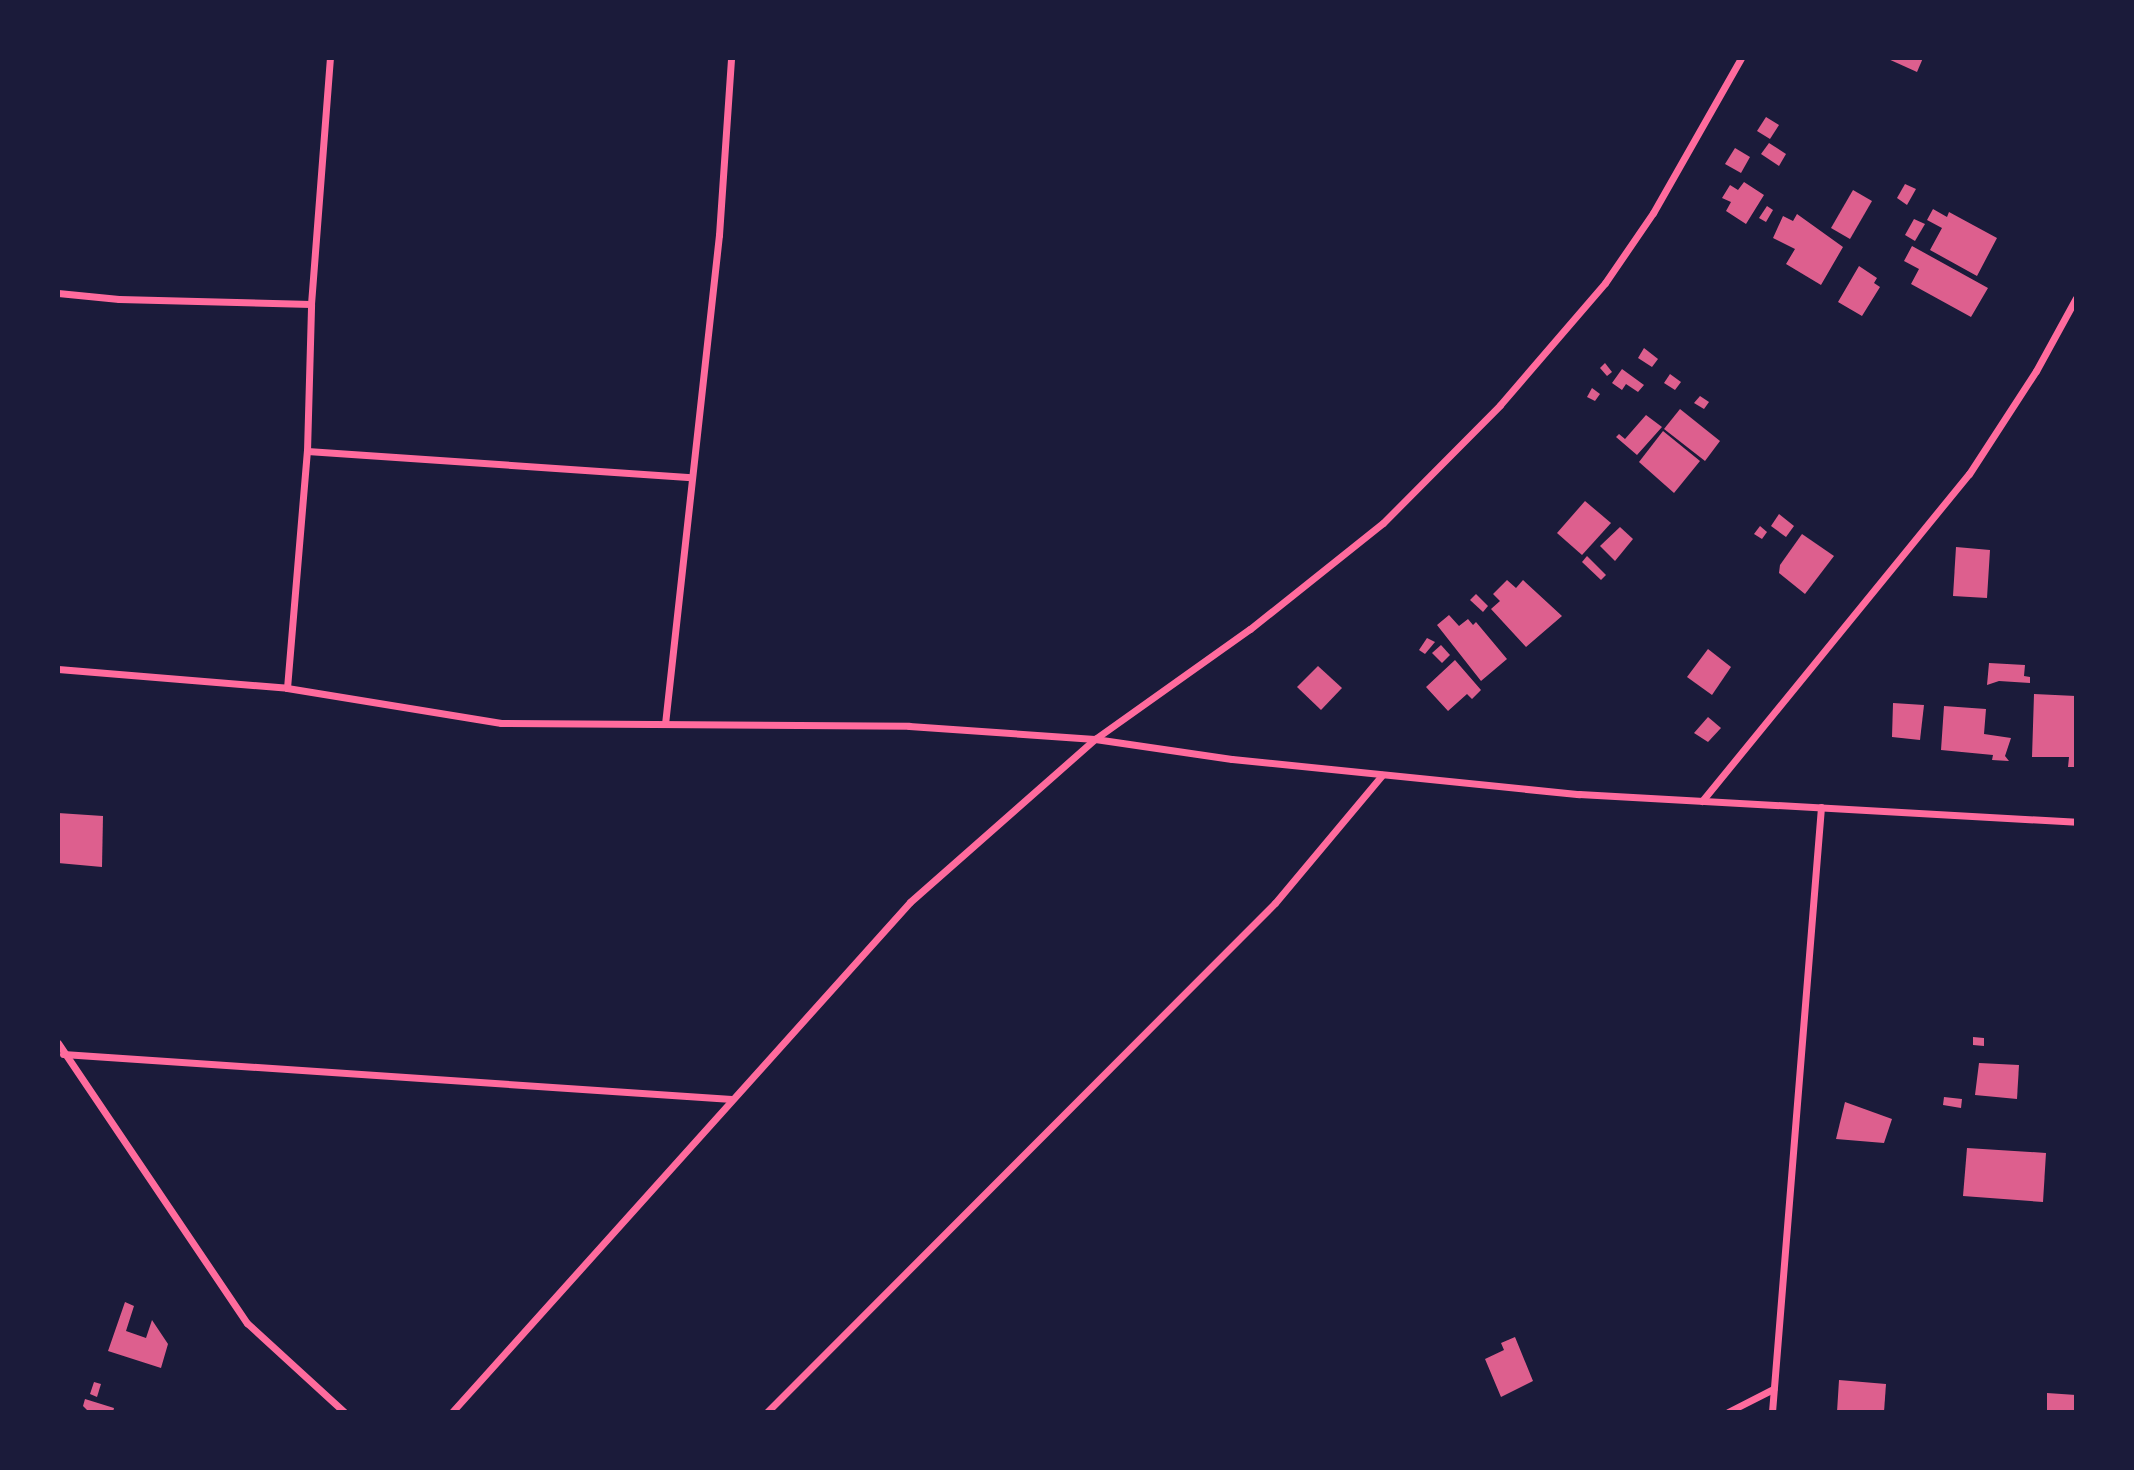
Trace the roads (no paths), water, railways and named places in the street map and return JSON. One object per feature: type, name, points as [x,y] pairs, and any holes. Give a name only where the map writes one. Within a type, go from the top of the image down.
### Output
[{"type":"street","points":[[287,688],[307,451],[311,304],[330,58]]},
{"type":"street","points":[[665,724],[719,235],[731,58]]},
{"type":"street","points":[[452,1412],[910,902],[1095,739],[1250,629],[1384,523],[1500,405],[1605,283],[1653,214],[1741,58]]},
{"type":"street","points":[[58,293],[119,299],[311,304]]},
{"type":"street","points":[[1702,801],[1969,474],[2036,371],[2076,298]]},
{"type":"street","points":[[307,451],[691,477]]},
{"type":"street","points":[[58,669],[287,688],[501,723],[909,726],[1095,739],[1382,775],[1702,801],[2076,822]]},
{"type":"street","points":[[767,1412],[1275,902],[1382,775]]},
{"type":"street","points":[[1772,1412],[1821,807]]},
{"type":"street","points":[[58,1043],[247,1324],[344,1412]]},
{"type":"street","points":[[63,1054],[731,1099]]},
{"type":"street","points":[[1728,1412],[1773,1389]]}]
